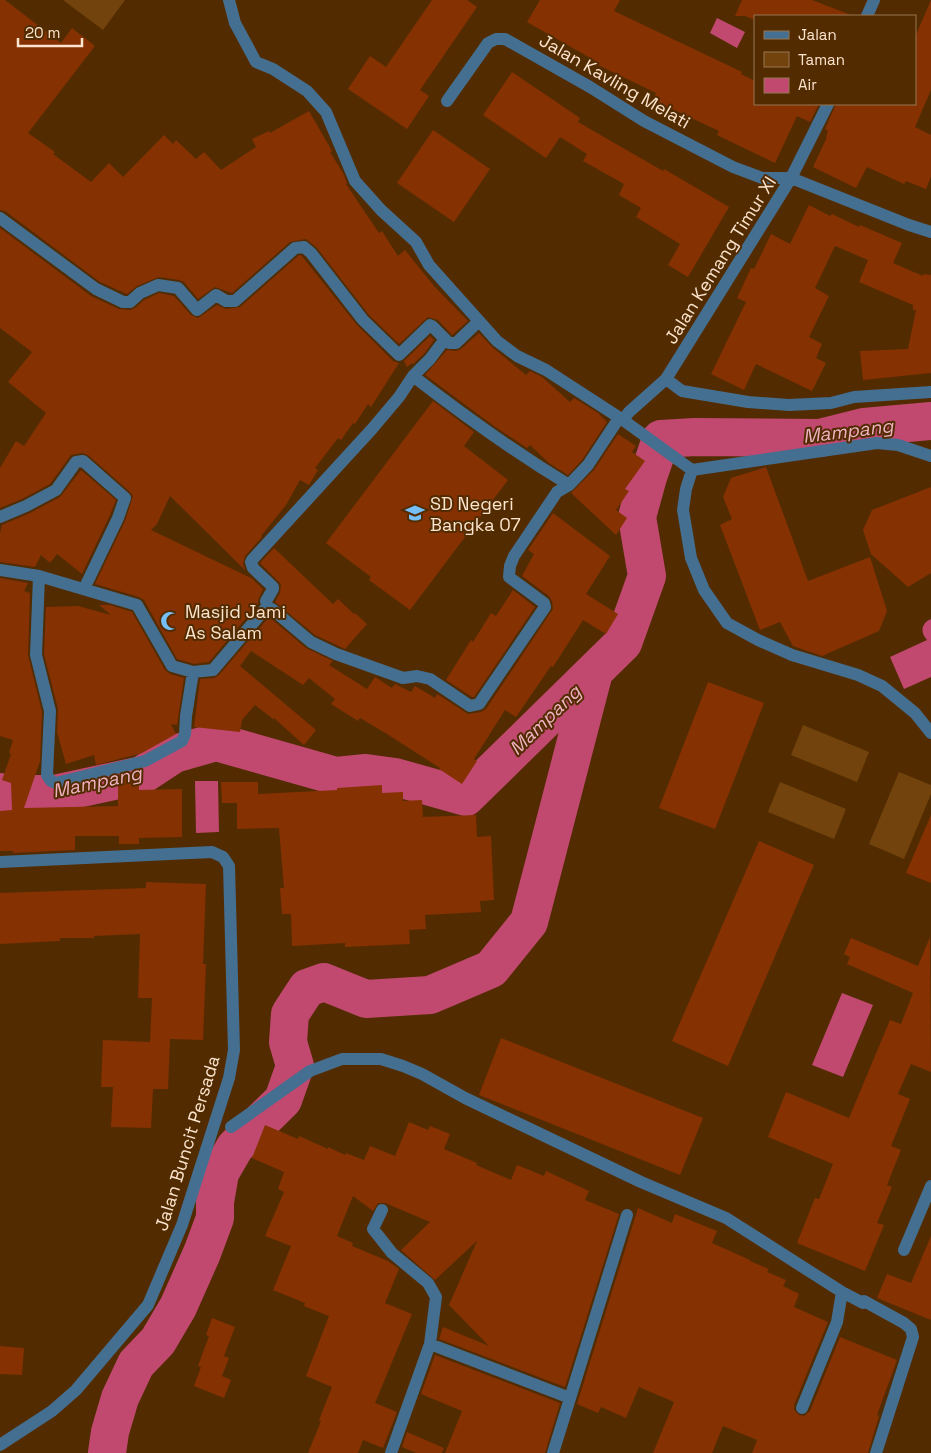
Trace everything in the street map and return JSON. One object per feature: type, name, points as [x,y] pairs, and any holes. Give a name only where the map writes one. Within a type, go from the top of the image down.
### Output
[{"type":"street","points":[[228,0],[235,22],[256,62],[273,69],[307,91],[326,112],[355,181],[381,210],[416,242],[429,265],[497,341],[517,356],[546,370],[624,416],[639,431],[692,470],[878,443],[898,445],[931,456]]},
{"type":"street","points":[[867,15],[874,0]]},
{"type":"street","name":"Jalan Kavling Melati","points":[[447,101],[488,43],[496,39],[506,39],[644,121],[732,166],[762,178],[791,178]]},
{"type":"street","name":"Jalan Kemang Timur XI","points":[[268,608],[272,609],[311,642],[336,654],[403,678],[418,676],[430,679],[470,706],[479,704],[545,607],[544,603],[509,577],[510,566],[514,556],[558,492],[569,485],[588,465],[624,416],[666,378],[791,178],[828,105]]},
{"type":"street","points":[[791,178],[909,226],[931,232]]},
{"type":"street","points":[[0,218],[96,289],[123,302],[130,302],[140,293],[158,285],[178,288],[197,310],[216,295],[226,302],[235,300],[295,248],[304,247],[311,252],[363,320],[399,355],[430,325],[445,340],[453,344],[479,321]]},
{"type":"street","points":[[0,570],[39,576],[137,605],[172,666],[194,672],[213,670],[261,613],[268,608],[266,601],[273,587],[253,568],[252,560],[372,429],[399,397],[413,376],[430,360],[445,340]]},
{"type":"street","points":[[413,376],[458,411],[569,485]]},
{"type":"street","points":[[666,378],[682,391],[748,402],[789,405],[831,403],[854,397],[931,392]]},
{"type":"street","points":[[0,517],[56,490],[76,462],[82,461],[125,498],[118,518],[84,589]]},
{"type":"street","points":[[692,470],[683,510],[691,558],[704,590],[727,623],[758,640],[792,655],[858,675],[882,686],[915,713],[931,733]]},
{"type":"street","points":[[39,576],[36,655],[50,711],[47,775],[51,781],[56,783],[145,761],[182,741],[185,734],[186,716],[194,672]]},
{"type":"street","name":"Jalan Buncit Persada","points":[[0,862],[212,852],[223,857],[229,866],[234,1050],[229,1078],[182,1225],[148,1304],[76,1390],[52,1410],[0,1445]]},
{"type":"street","points":[[232,1127],[310,1071],[342,1059],[381,1059],[422,1074],[465,1098],[615,1169],[726,1218],[842,1292],[904,1322],[911,1330],[913,1337],[876,1453]]},
{"type":"street","points":[[904,1250],[931,1186]]},
{"type":"street","points":[[382,1210],[373,1229],[392,1253],[428,1283],[436,1298],[430,1344],[391,1453]]},
{"type":"street","points":[[553,1453],[627,1215]]},
{"type":"street","points":[[802,1408],[837,1322],[842,1292]]},
{"type":"street","points":[[430,1344],[570,1398]]},
{"type":"green space","points":[[63,0],[125,0],[103,30]]},
{"type":"green space","points":[[803,725],[869,752],[857,782],[791,755]]},
{"type":"green space","points":[[899,772],[931,785],[931,794],[904,859],[869,844]]},
{"type":"green space","points":[[780,782],[846,809],[834,839],[768,812]]},
{"type":"water","points":[[717,18],[745,32],[737,48],[710,33]]},
{"type":"water","points":[[931,619],[931,677],[904,689],[890,657],[927,640],[923,634],[923,626]]},
{"type":"water","points":[[195,781],[218,781],[219,832],[196,833]]},
{"type":"water","points":[[842,993],[873,1005],[843,1077],[812,1065]]},
{"type":"building","points":[[0,0],[5,0],[61,43],[72,28],[95,46],[28,133],[55,152],[53,154],[91,182],[109,163],[123,177],[164,135],[173,144],[176,140],[196,159],[204,152],[221,170],[256,147],[252,139],[269,131],[270,133],[309,111],[332,151],[330,152],[343,173],[346,184],[379,233],[382,231],[398,256],[405,250],[434,286],[468,321],[452,335],[438,320],[428,317],[399,344],[369,315],[317,248],[306,239],[290,242],[232,293],[215,287],[198,299],[184,282],[159,277],[137,286],[127,294],[100,282],[5,211],[0,210]]},
{"type":"building","points":[[432,0],[467,0],[477,7],[420,90],[429,96],[407,129],[348,89],[370,56],[386,67]]},
{"type":"building","points":[[540,0],[620,0],[614,11],[742,72],[741,74],[754,80],[754,105],[818,105],[810,122],[797,116],[775,163],[717,135],[719,131],[653,100],[656,93],[598,65],[599,63],[527,22]]},
{"type":"building","points":[[742,0],[812,0],[851,15],[754,15],[754,20],[745,16],[735,16]]},
{"type":"building","points":[[931,0],[931,90],[915,127],[931,135],[931,177],[926,189],[906,181],[904,184],[867,167],[856,188],[813,167],[827,137],[828,131],[825,129],[836,105],[916,105],[916,35]]},
{"type":"building","points":[[512,72],[580,118],[578,122],[729,207],[688,277],[668,265],[680,244],[636,217],[641,208],[619,195],[624,184],[583,161],[587,154],[560,137],[546,158],[483,115]]},
{"type":"building","points":[[433,130],[490,169],[454,222],[397,183]]},
{"type":"building","points":[[809,205],[830,216],[832,214],[859,227],[860,225],[902,243],[893,263],[923,276],[923,274],[931,275],[931,373],[863,380],[860,351],[908,349],[916,310],[913,310],[913,305],[859,282],[868,260],[835,246],[815,288],[829,296],[809,337],[822,344],[816,358],[826,363],[812,391],[756,364],[744,390],[711,374],[746,302],[737,298],[751,268],[754,269],[771,234],[790,244]]},
{"type":"building","points":[[0,228],[91,296],[119,309],[130,310],[135,308],[144,300],[159,293],[174,296],[191,315],[198,318],[217,305],[226,309],[240,307],[301,255],[357,325],[393,361],[399,363],[371,407],[368,404],[355,424],[353,423],[341,440],[338,438],[315,468],[318,470],[309,485],[300,480],[286,505],[245,556],[243,564],[245,570],[170,496],[157,524],[151,530],[251,578],[263,589],[258,604],[209,662],[194,664],[177,659],[144,600],[95,584],[125,521],[133,496],[88,455],[82,453],[71,455],[50,484],[0,508],[0,468],[16,441],[24,446],[46,413],[8,382],[32,352],[0,328]]},
{"type":"building","points":[[479,333],[492,347],[526,375],[530,371],[542,377],[570,402],[574,398],[598,413],[607,422],[582,460],[568,475],[549,463],[530,445],[527,448],[494,426],[425,375],[447,350],[456,351],[461,349]]},
{"type":"building","points":[[430,336],[434,340],[424,354],[407,367],[404,361]]},
{"type":"building","name":"SD Negeri Bangka 07","points":[[433,401],[474,432],[464,446],[508,480],[410,610],[369,580],[371,577],[326,543]]},
{"type":"building","points":[[618,434],[636,446],[632,452],[645,461],[625,489],[629,491],[616,510],[627,518],[616,535],[571,493],[594,470]]},
{"type":"building","points":[[766,467],[808,581],[870,557],[887,611],[879,631],[822,656],[793,646],[780,622],[760,630],[720,525],[732,519],[723,497],[731,478]]},
{"type":"building","points":[[81,470],[116,500],[82,574],[57,554],[50,563],[41,555],[35,567],[0,562],[0,533],[2,525],[60,497]]},
{"type":"building","points":[[931,487],[931,573],[908,587],[871,554],[863,530],[872,510]]},
{"type":"building","points":[[553,513],[610,556],[586,594],[618,614],[606,634],[583,620],[553,667],[551,666],[516,717],[505,710],[474,759],[477,761],[462,784],[387,734],[360,718],[358,721],[331,704],[335,699],[309,678],[303,685],[251,651],[240,666],[316,730],[304,745],[274,718],[255,705],[242,720],[240,732],[194,727],[200,679],[214,678],[219,675],[269,617],[306,648],[333,661],[329,665],[367,689],[375,677],[392,688],[395,684],[411,692],[415,686],[435,698],[437,694],[468,714],[481,712],[486,709],[553,609],[549,596],[522,576],[534,554],[528,550]]},
{"type":"building","points":[[274,548],[333,604],[338,599],[367,624],[345,649],[315,635],[275,602],[280,593],[281,584],[260,563]]},
{"type":"building","points":[[0,578],[28,583],[24,591],[30,593],[28,655],[42,712],[40,761],[24,808],[118,806],[118,776],[139,771],[139,790],[182,789],[182,837],[139,838],[139,844],[119,844],[119,836],[75,836],[75,850],[13,853],[13,851],[0,851],[0,811],[12,810],[11,783],[2,780],[11,754],[9,753],[13,740],[0,736]]},
{"type":"building","points":[[513,590],[535,607],[474,697],[472,697],[446,680],[471,640],[473,642],[491,613],[496,616]]},
{"type":"building","points":[[99,605],[110,605],[132,612],[165,670],[170,674],[184,678],[177,725],[171,724],[176,734],[142,753],[96,765],[94,755],[66,764],[57,732],[58,709],[44,654],[46,607],[78,606],[111,615]]},
{"type":"building","points":[[708,682],[764,703],[715,829],[659,808]]},
{"type":"building","points":[[221,782],[258,782],[258,794],[337,790],[337,788],[382,785],[382,793],[403,792],[403,801],[422,800],[423,817],[476,815],[477,837],[491,836],[494,900],[480,901],[481,912],[425,915],[426,929],[409,930],[410,944],[345,947],[345,943],[292,946],[291,914],[282,914],[280,888],[284,888],[279,828],[237,829],[237,803],[222,803]]},
{"type":"building","points":[[931,815],[931,883],[906,873]]},
{"type":"building","points":[[759,841],[814,865],[728,1066],[672,1041]]},
{"type":"building","points":[[146,882],[206,884],[203,964],[206,964],[203,1040],[170,1039],[168,1089],[153,1089],[151,1128],[111,1127],[113,1087],[101,1087],[103,1040],[150,1042],[152,998],[138,998],[140,934],[94,936],[94,938],[60,938],[60,941],[0,944],[0,893],[146,888]]},
{"type":"building","points":[[930,937],[931,1072],[911,1064],[898,1094],[910,1099],[891,1146],[901,1150],[887,1185],[892,1187],[877,1223],[884,1225],[865,1271],[797,1243],[815,1198],[819,1199],[833,1164],[768,1137],[786,1092],[849,1118],[890,1020],[901,1024],[913,993],[847,964],[850,957],[844,954],[851,938],[918,966]]},
{"type":"building","points":[[501,1038],[703,1118],[680,1175],[479,1095]]},
{"type":"building","points":[[409,1122],[428,1130],[430,1126],[450,1134],[444,1149],[477,1163],[476,1165],[511,1180],[517,1165],[544,1176],[546,1171],[589,1191],[585,1200],[619,1214],[565,1387],[439,1339],[443,1327],[489,1346],[449,1305],[477,1241],[435,1280],[401,1250],[430,1222],[385,1203],[378,1203],[373,1211],[353,1196],[337,1236],[353,1243],[352,1246],[388,1261],[399,1269],[385,1303],[412,1314],[375,1403],[397,1412],[383,1448],[363,1440],[358,1453],[308,1453],[332,1387],[306,1376],[329,1316],[304,1306],[305,1303],[273,1290],[291,1246],[265,1236],[284,1192],[278,1189],[284,1172],[252,1158],[265,1125],[298,1139],[299,1136],[328,1149],[328,1147],[345,1155],[346,1153],[364,1160],[370,1146],[395,1156]]},
{"type":"building","points":[[638,1208],[672,1223],[675,1214],[717,1231],[712,1243],[769,1269],[767,1272],[786,1280],[783,1286],[799,1294],[794,1307],[828,1322],[794,1405],[794,1410],[799,1415],[804,1416],[810,1411],[840,1337],[897,1360],[877,1415],[879,1416],[868,1453],[752,1453],[757,1440],[723,1426],[712,1453],[653,1453],[674,1402],[639,1387],[626,1418],[601,1407],[598,1413],[577,1404]]},
{"type":"building","points":[[931,1236],[931,1320],[877,1298],[887,1274],[911,1283]]},
{"type":"building","points":[[212,1318],[235,1327],[224,1356],[229,1358],[222,1376],[231,1380],[224,1398],[194,1386],[201,1367],[198,1366],[209,1336],[206,1335]]},
{"type":"building","points":[[0,1346],[24,1348],[22,1375],[0,1374]]},
{"type":"building","points":[[435,1355],[560,1403],[545,1453],[445,1453],[462,1411],[421,1394]]},
{"type":"building","points":[[407,1432],[444,1448],[442,1453],[416,1453],[402,1447]]},
{"type":"waterway","name":"Mampang","points":[[0,792],[6,794],[54,794],[142,775],[174,754],[216,742],[336,776],[366,773],[395,777],[466,797],[623,643],[647,576],[637,517],[661,439],[695,437],[820,438],[864,427],[931,421]]},
{"type":"waterway","points":[[107,1453],[110,1432],[120,1398],[136,1364],[158,1341],[178,1307],[202,1253],[215,1218],[215,1202],[220,1173],[235,1147],[283,1100],[295,1066],[288,1042],[290,1014],[307,988],[324,982],[366,999],[430,995],[491,969],[529,922],[594,672]]},
{"type":"place","name":"SD Negeri Bangka 07","points":[[415,513]]},
{"type":"place","name":"Masjid Jami As Salam","points":[[170,621]]}]
